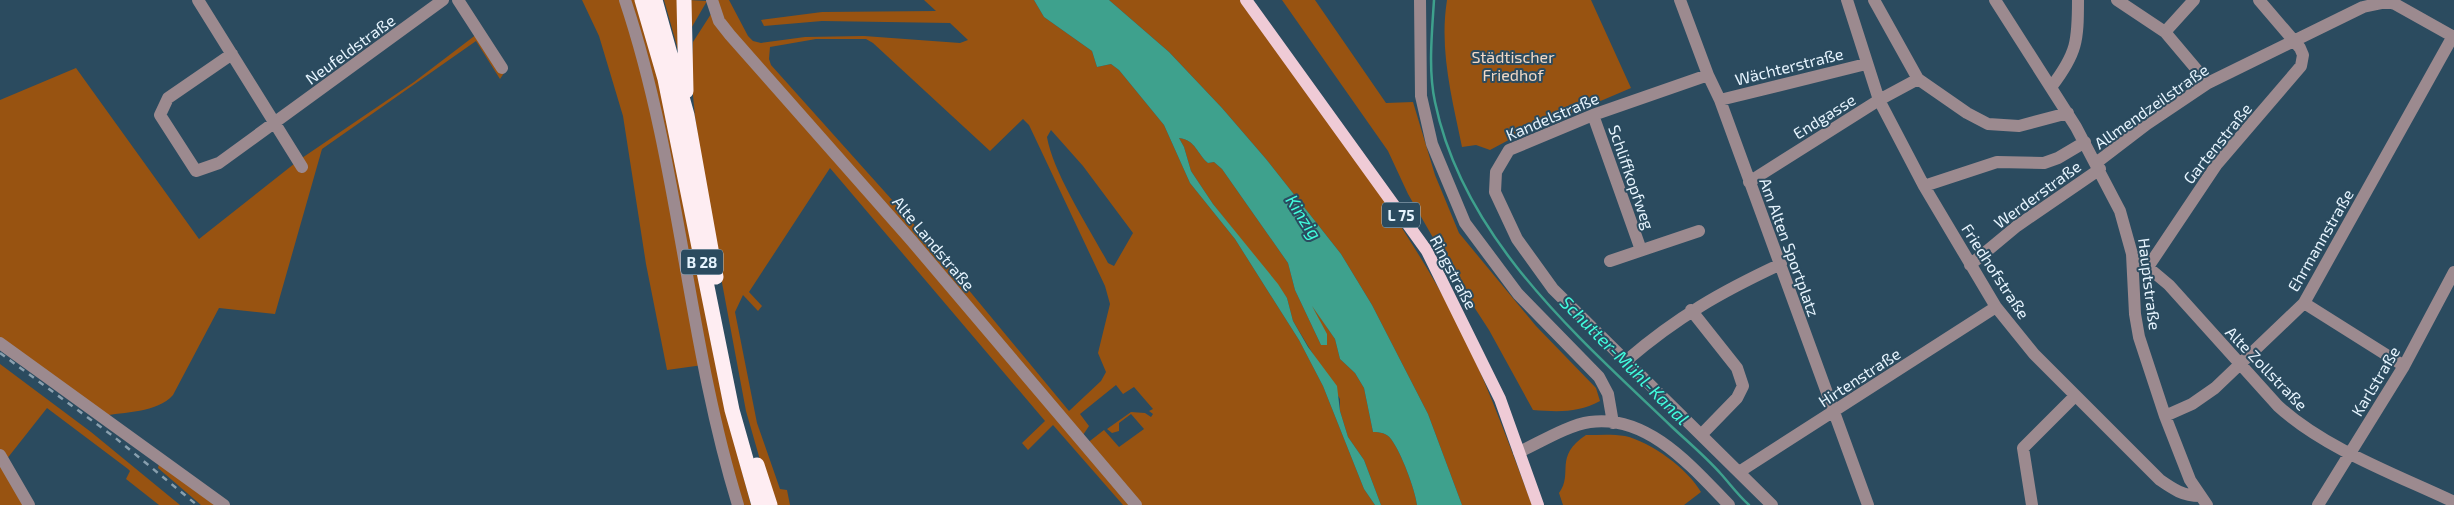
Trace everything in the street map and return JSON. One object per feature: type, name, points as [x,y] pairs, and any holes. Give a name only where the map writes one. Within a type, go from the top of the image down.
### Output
[{"type":"highway","name":"B 28","points":[[642,0],[665,78],[732,410],[759,505]]},
{"type":"highway","name":"B 28","points":[[655,0],[687,115],[737,391],[770,505]]},
{"type":"highway","points":[[684,0],[687,115]]},
{"type":"main road","name":"Ringstraße","points":[[1246,0],[1428,251],[1500,399],[1519,452]]},
{"type":"main road","name":"L 75","points":[[1519,452],[1538,505]]},
{"type":"street","points":[[198,0],[302,167]]},
{"type":"street","name":"Neufeldstraße","points":[[232,54],[168,98],[160,114],[196,170],[219,163],[443,0]]},
{"type":"street","points":[[458,0],[502,68]]},
{"type":"street","points":[[625,0],[648,72],[702,365],[716,426],[738,505]]},
{"type":"street","name":"Alte Landstraße","points":[[712,0],[719,21],[730,35],[911,240],[1136,505]]},
{"type":"street","points":[[1420,0],[1421,96],[1432,144],[1466,223],[1518,294],[1599,377],[1608,394],[1614,423]]},
{"type":"street","name":"Am Alten Sportplatz","points":[[1680,0],[1708,75],[1720,100],[1868,505]]},
{"type":"street","name":"Friedhofstraße","points":[[1847,0],[1879,100],[1924,186],[1996,307],[2034,354],[2160,480],[2178,492],[2203,500]]},
{"type":"street","points":[[1874,0],[1918,79],[1967,113],[1988,124],[2018,126],[2068,112]]},
{"type":"street","name":"Hauptstraße","points":[[1995,0],[2068,112],[2120,211],[2132,254],[2136,327],[2190,480],[2203,500]]},
{"type":"street","points":[[2052,86],[2073,54],[2078,38],[2078,0]]},
{"type":"street","points":[[2117,0],[2165,32],[2208,83]]},
{"type":"street","points":[[2165,32],[2194,0]]},
{"type":"street","points":[[2259,0],[2295,42]]},
{"type":"street","points":[[2387,1],[2454,36]]},
{"type":"street","name":"Allmendzeilstraße","points":[[2098,166],[2147,124],[2208,83],[2363,7],[2387,1]]},
{"type":"street","name":"Ehrmannstraße","points":[[2166,416],[2201,398],[2240,365],[2304,303],[2454,36]]},
{"type":"street","name":"Gartenstraße","points":[[2148,267],[2217,164],[2296,74],[2303,61],[2303,55],[2295,42]]},
{"type":"street","name":"Wächterstraße","points":[[1720,100],[1866,64]]},
{"type":"street","name":"Kandelstraße","points":[[1708,75],[1593,115],[1509,150],[1496,172],[1494,192],[1517,238],[1544,277],[1772,505]]},
{"type":"street","name":"Endgasse","points":[[1749,182],[1879,100],[1918,79]]},
{"type":"street","name":"Schliffkopfweg","points":[[1593,115],[1641,250]]},
{"type":"street","points":[[1924,186],[1997,162],[2044,163],[2058,158],[2085,142]]},
{"type":"street","name":"Werderstraße","points":[[1970,265],[2017,226],[2098,166]]},
{"type":"street","name":"Schliffkopfweg","points":[[1610,261],[1699,231]]},
{"type":"street","name":"Alte Zollstraße","points":[[2132,254],[2169,285],[2288,416],[2350,452],[2454,502]]},
{"type":"street","points":[[1627,360],[1691,310],[1729,288],[1781,264]]},
{"type":"street","name":"Karlstraße","points":[[2318,505],[2404,366],[2454,272]]},
{"type":"street","points":[[2304,303],[2404,366]]},
{"type":"street","name":"Hirtenstraße","points":[[1739,472],[1996,307]]},
{"type":"street","points":[[1691,310],[1737,368],[1743,386],[1737,398],[1702,434]]},
{"type":"street","points":[[0,343],[121,428],[224,505]]},
{"type":"street","points":[[2032,505],[2022,448],[2075,396]]},
{"type":"street","points":[[1519,452],[1582,424],[1614,423],[1643,431],[1662,442],[1729,505]]},
{"type":"street","points":[[0,454],[28,505]]},
{"type":"green space","points":[[582,0],[635,0],[656,64],[723,401],[751,505],[739,505],[703,365],[667,370],[646,264],[623,116],[599,36]]},
{"type":"green space","points":[[664,0],[677,0],[680,57]]},
{"type":"green space","points":[[688,0],[707,1],[689,32]]},
{"type":"green space","points":[[716,0],[729,0],[748,36],[753,41],[761,43],[805,37],[864,36],[960,43],[968,40],[950,23],[822,21],[764,26],[761,20],[822,12],[936,11],[924,0],[1034,0],[1044,17],[1092,51],[1097,67],[1111,64],[1119,70],[1164,125],[1190,183],[1235,239],[1299,340],[1323,386],[1364,489],[1375,505],[1123,505],[1053,425],[1028,450],[1022,443],[1045,421],[830,168],[749,292],[762,306],[758,311],[743,295],[735,312],[757,423],[780,489],[787,490],[790,505],[773,505],[746,411],[711,224],[695,117],[691,74],[693,42],[711,14]],"holes":[[[816,39],[866,39],[873,43],[990,151],[1023,119],[1029,125],[1105,286],[1110,304],[1098,353],[1106,372],[1101,381],[1069,411],[919,230],[771,65],[769,59],[770,47]],[[1051,130],[1083,166],[1133,233],[1114,266],[1108,263],[1064,184],[1047,137]],[[1116,385],[1123,394],[1134,387],[1153,409],[1149,411],[1153,414],[1151,417],[1145,413],[1131,412],[1107,429],[1112,433],[1119,431],[1119,423],[1131,414],[1144,429],[1119,447],[1104,430],[1086,444],[1081,438],[1089,426],[1080,414]]]},
{"type":"green space","points":[[1109,0],[1240,0],[1352,155],[1431,274],[1476,362],[1532,505],[1462,505],[1428,414],[1372,305],[1341,254],[1266,159],[1222,108],[1169,52]]},
{"type":"green space","points":[[1282,0],[1315,0],[1386,103],[1413,102],[1435,175],[1459,233],[1536,326],[1596,388],[1600,401],[1576,410],[1533,410],[1489,330],[1463,290],[1408,194],[1388,151]]},
{"type":"green space","name":"Städtischer Friedhof","points":[[1447,0],[1591,0],[1631,88],[1570,114],[1535,126],[1490,150],[1476,145],[1462,147],[1446,56],[1445,19]]},
{"type":"green space","points":[[477,34],[504,73],[500,79],[476,41],[322,149],[275,314],[219,308],[173,395],[166,401],[140,411],[102,416],[0,341],[0,100],[76,68],[199,239],[299,160],[414,82]]},
{"type":"green space","points":[[1179,138],[1189,141],[1208,163],[1214,162],[1222,169],[1288,263],[1295,290],[1321,345],[1309,301],[1335,339],[1340,359],[1355,373],[1364,388],[1373,432],[1387,435],[1399,453],[1411,481],[1417,505],[1381,505],[1364,460],[1348,437],[1340,411],[1340,399],[1293,321],[1287,298],[1213,204],[1191,171],[1184,147]]},
{"type":"green space","points":[[0,364],[91,432],[180,505],[159,505],[126,479],[130,471],[128,469],[47,408],[6,460],[0,451]]},
{"type":"green space","points":[[1586,435],[1625,436],[1646,444],[1678,466],[1701,492],[1684,505],[1563,505],[1559,493],[1565,479],[1567,458],[1576,443]]},
{"type":"green space","points":[[160,459],[221,505],[201,505],[158,468]]},
{"type":"green space","points":[[0,460],[24,505],[0,505]]},
{"type":"water","name":"Kinzig","points":[[1034,0],[1109,0],[1169,52],[1222,108],[1266,159],[1341,254],[1372,305],[1428,414],[1462,505],[1417,505],[1411,481],[1399,453],[1387,435],[1373,432],[1364,388],[1355,373],[1340,359],[1335,339],[1312,306],[1327,334],[1327,345],[1321,345],[1295,290],[1288,263],[1222,169],[1214,162],[1208,163],[1189,141],[1179,138],[1184,147],[1191,171],[1213,204],[1278,284],[1287,298],[1293,321],[1308,347],[1337,386],[1340,411],[1348,437],[1364,460],[1381,505],[1375,505],[1364,489],[1323,386],[1299,340],[1235,239],[1190,183],[1164,125],[1119,70],[1111,64],[1097,67],[1092,51],[1044,17]]},
{"type":"waterway","name":"Schutter-Mühl-Kanal","points":[[1434,0],[1431,64],[1435,102],[1449,151],[1470,197],[1497,240],[1528,281],[1562,320],[1598,357],[1709,462],[1749,505]]},
{"type":"railway","points":[[0,353],[113,436],[197,505]]}]
